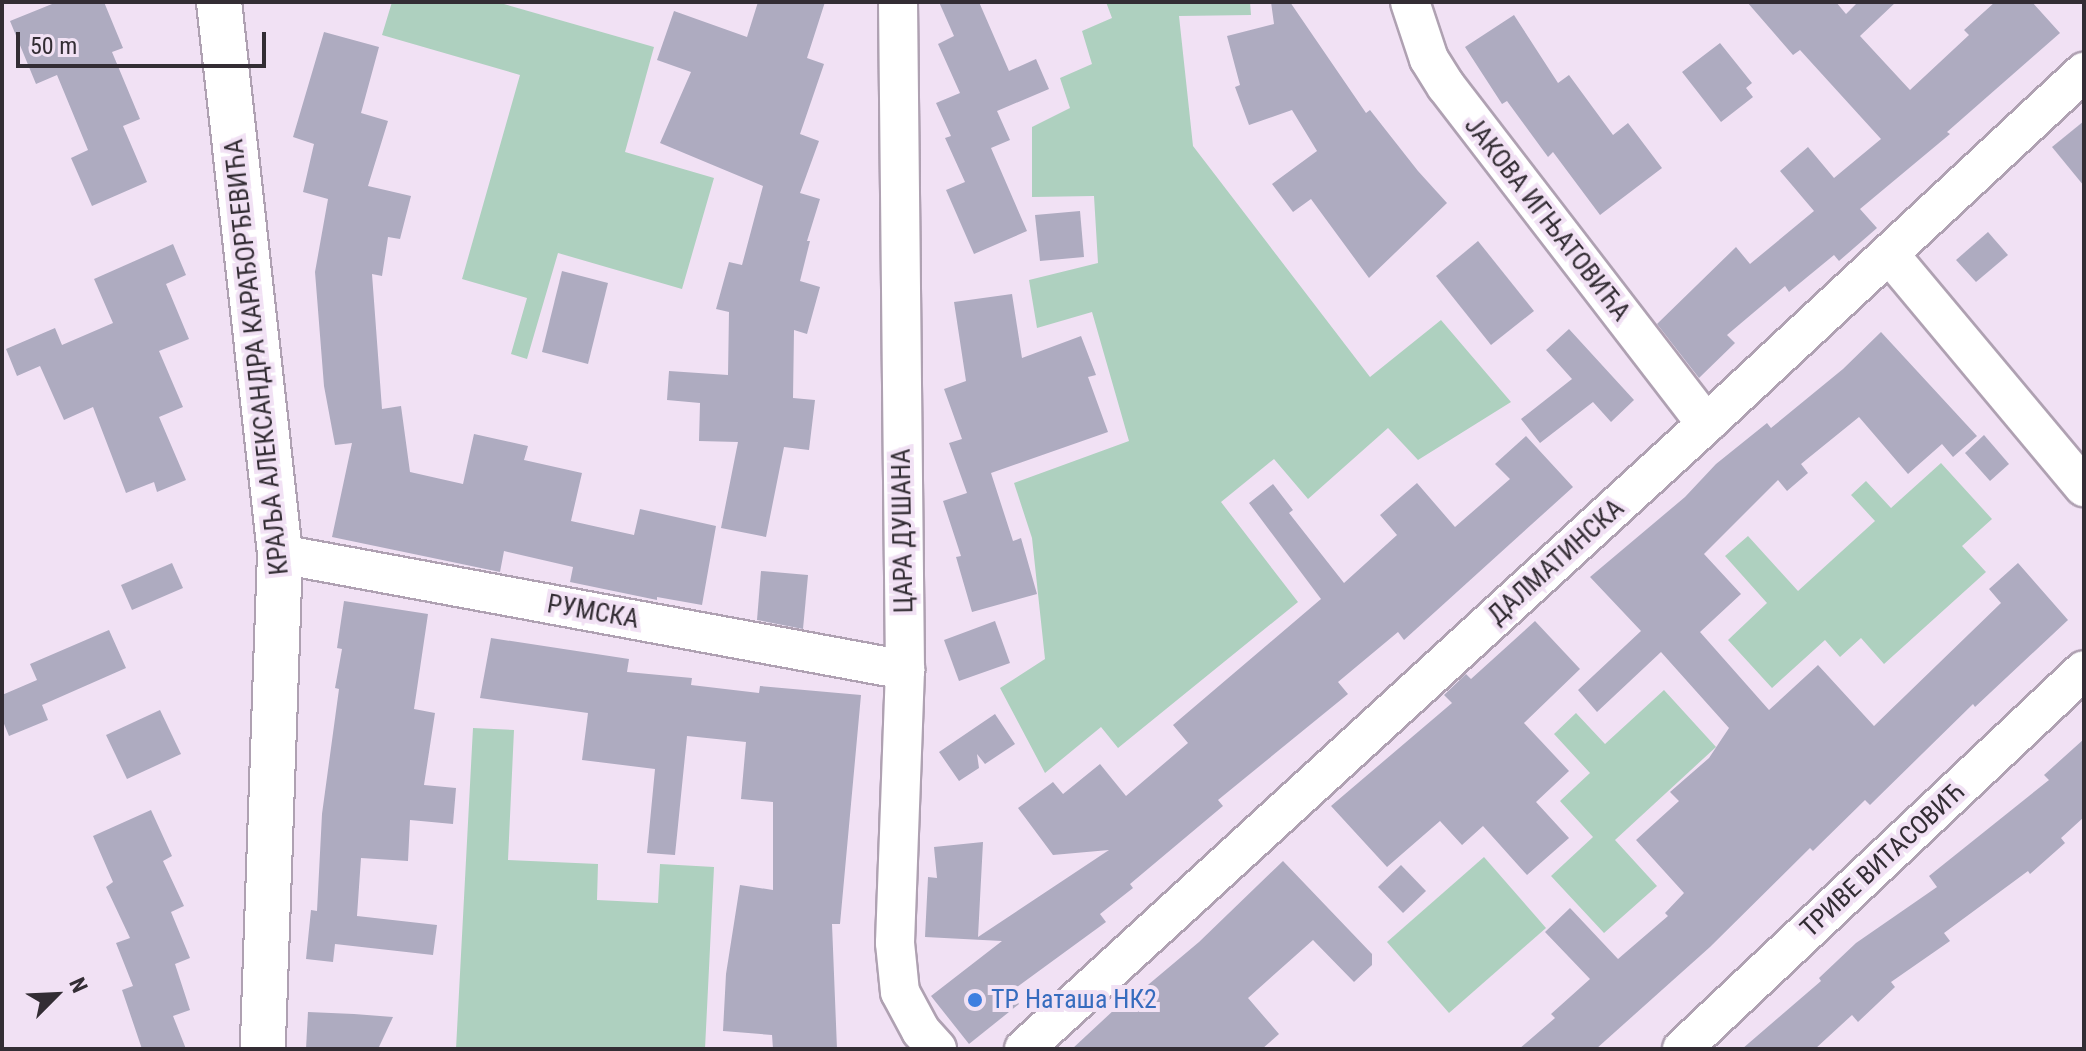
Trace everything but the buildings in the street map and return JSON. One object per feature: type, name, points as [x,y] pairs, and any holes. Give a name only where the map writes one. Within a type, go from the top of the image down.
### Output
[{"type":"street","name":"КРАЉА АЛЕКСАНДРА КАРАЂОРЂЕВИЋА","points":[[219,2],[280,554],[263,1049]]},
{"type":"street","name":"ЦАРА ДУШАНА","points":[[898,2],[905,670],[895,943],[900,992],[921,1031],[937,1049]]},
{"type":"street","name":"ЈАКОВА ИГЊАТОВИЋА","points":[[1410,2],[1429,59],[1454,96],[1706,424]]},
{"type":"street","name":"ДАЛМАТИНСКА","points":[[1024,1049],[1706,424],[2084,72]]},
{"type":"street","points":[[1889,254],[2084,487]]},
{"type":"street","name":"РУМСКА","points":[[280,554],[905,670]]},
{"type":"street","name":"ТРИВЕ ВИТАСОВИЋ","points":[[1682,1049],[2084,670]]},
{"type":"green space","points":[[392,2],[497,2],[654,47],[625,152],[714,178],[682,289],[558,253],[527,359],[511,354],[527,298],[462,279],[520,75],[382,35]]},
{"type":"green space","points":[[1106,2],[1250,2],[1251,15],[1179,16],[1193,146],[1370,377],[1441,320],[1511,402],[1418,460],[1388,428],[1308,499],[1274,459],[1221,502],[1298,602],[1118,748],[1101,727],[1045,773],[1000,688],[1045,659],[1032,538],[1014,483],[1129,441],[1092,312],[1037,328],[1029,280],[1098,263],[1094,196],[1032,197],[1032,127],[1070,108],[1060,78],[1092,64],[1082,31],[1112,18]]},
{"type":"green space","points":[[1941,463],[1992,519],[1962,546],[1986,572],[1884,664],[1861,638],[1840,657],[1825,640],[1772,688],[1728,640],[1767,603],[1725,556],[1748,536],[1798,591],[1875,521],[1851,495],[1866,481],[1891,508]]},
{"type":"green space","points":[[1664,690],[1716,747],[1615,840],[1657,886],[1604,933],[1551,876],[1593,837],[1560,801],[1590,773],[1554,734],[1576,713],[1605,744]]},
{"type":"green space","points":[[473,728],[514,730],[508,860],[598,864],[597,900],[658,903],[660,864],[714,867],[705,1049],[456,1049]]},
{"type":"green space","points":[[1484,857],[1546,928],[1449,1013],[1387,942]]},
{"type":"place","name":"ТР Наташа НК2","points":[[975,1000]]}]
